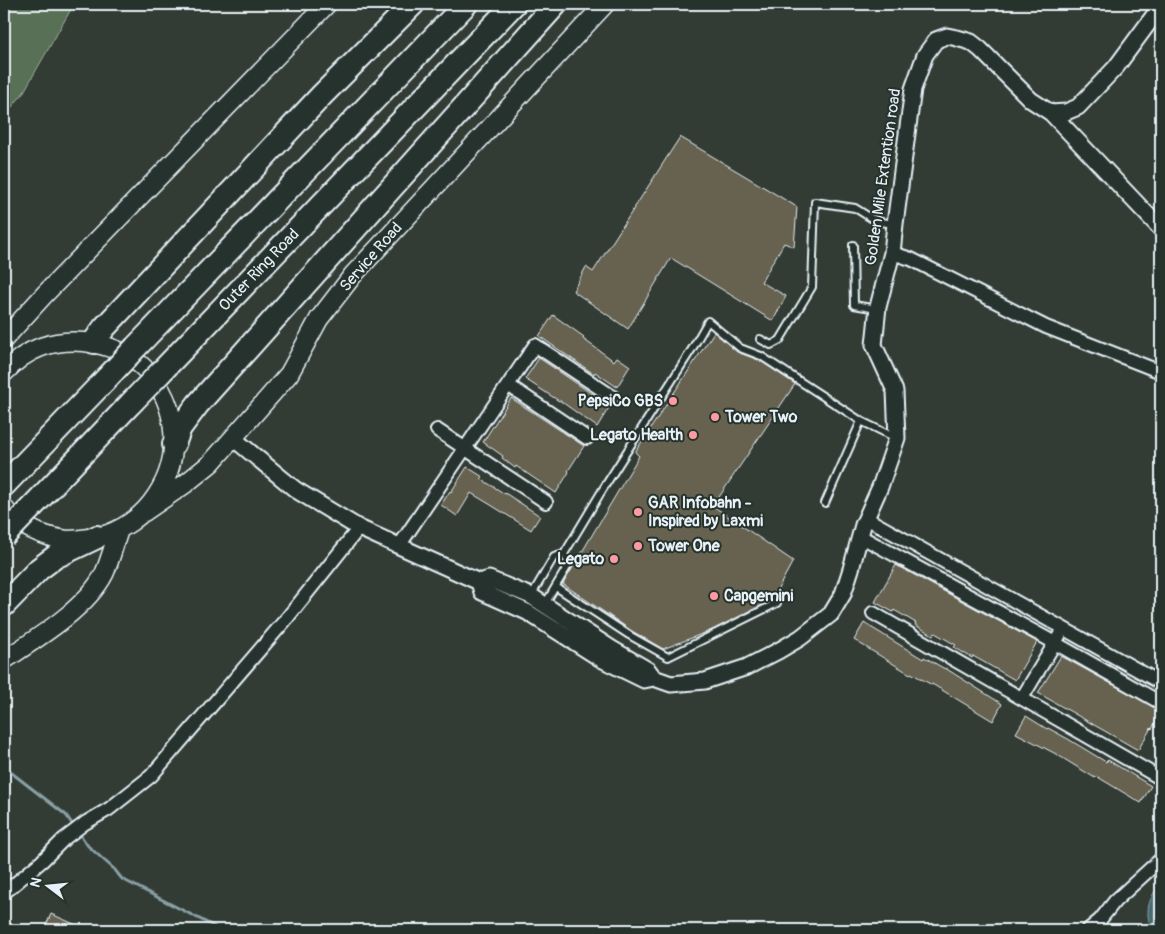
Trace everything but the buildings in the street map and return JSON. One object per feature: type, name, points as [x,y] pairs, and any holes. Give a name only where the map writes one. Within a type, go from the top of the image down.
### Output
[{"type":"highway","points":[[94,342],[104,328],[322,95],[412,4]]},
{"type":"highway","points":[[4,485],[466,4]]},
{"type":"highway","name":"Outer Ring Road","points":[[4,536],[514,4]]},
{"type":"highway","points":[[174,444],[180,428],[198,404],[556,4]]},
{"type":"highway","points":[[4,605],[39,569],[55,556],[97,538]]},
{"type":"main road","points":[[4,339],[326,4]]},
{"type":"main road","name":"Service Road","points":[[4,508],[14,519],[40,533],[68,540],[97,538],[118,530],[185,484],[211,463],[289,374],[320,319],[353,276],[604,4]]},
{"type":"main road","points":[[4,373],[16,361],[41,347],[67,341],[94,342],[120,352],[143,368],[161,390],[168,407],[171,416],[174,444],[170,469],[160,492],[144,512]]},
{"type":"main road","points":[[4,660],[66,616],[91,594],[104,574],[118,530]]},
{"type":"street","points":[[1050,113],[1066,112],[1078,107],[1116,67],[1161,6]]},
{"type":"street","name":"Golden Mile Extention road","points":[[478,582],[482,592],[527,612],[601,659],[644,680],[654,678],[671,684],[705,681],[747,667],[800,638],[831,614],[843,594],[866,518],[880,487],[897,438],[895,391],[874,345],[878,309],[892,253],[894,224],[913,89],[924,55],[936,40],[947,36],[971,42],[980,49],[1031,100],[1050,113],[1161,228]]},
{"type":"street","points":[[892,253],[911,259],[1046,327],[1161,372]]},
{"type":"street","points":[[400,546],[535,345],[613,397]]},
{"type":"street","points":[[508,385],[587,438]]},
{"type":"street","points":[[437,430],[546,502]]},
{"type":"street","name":"Golden Mile Extention road","points":[[233,438],[296,490],[359,528],[478,582],[489,579],[531,596],[648,670],[654,678]]},
{"type":"street","points":[[866,518],[1161,683]]},
{"type":"street","points":[[4,893],[42,861],[64,839],[85,823],[109,809],[150,776],[288,618],[359,528]]},
{"type":"street","points":[[860,536],[1161,703]]},
{"type":"street","points":[[873,613],[1160,778]]},
{"type":"street","points":[[1022,698],[1063,628]]},
{"type":"street","points":[[1088,930],[1100,920],[1115,901],[1161,859]]},
{"type":"lane","points":[[760,340],[771,345],[780,340],[812,287],[815,202],[856,208],[871,218],[894,224]]},
{"type":"lane","points":[[853,245],[854,305],[878,309]]},
{"type":"lane","points":[[531,596],[554,557],[564,554],[602,489],[708,321],[740,348],[761,356],[861,421],[897,438]]},
{"type":"lane","points":[[825,503],[861,421]]},
{"type":"lane","points":[[546,604],[569,564],[564,554]]},
{"type":"lane","points":[[556,587],[621,630],[668,658],[778,603]]},
{"type":"green space","points":[[4,4],[74,4],[22,95],[4,116]]},
{"type":"water","points":[[1161,884],[1161,930],[1153,930],[1148,918],[1149,906],[1153,894]]},
{"type":"waterway","points":[[4,767],[66,815],[75,828]]},
{"type":"waterway","points":[[79,833],[88,846],[114,869],[122,879],[221,930]]},
{"type":"place","name":"PepsiCo GBS","points":[[673,401]]},
{"type":"place","name":"Tower Two","points":[[715,417]]},
{"type":"place","name":"Legato Health","points":[[693,435]]},
{"type":"place","name":"GAR Infobahn - Inspired by Laxmi","points":[[638,512]]},
{"type":"place","name":"Tower One","points":[[638,546]]},
{"type":"place","name":"Legato","points":[[614,559]]},
{"type":"place","name":"Capgemini","points":[[714,596]]}]
